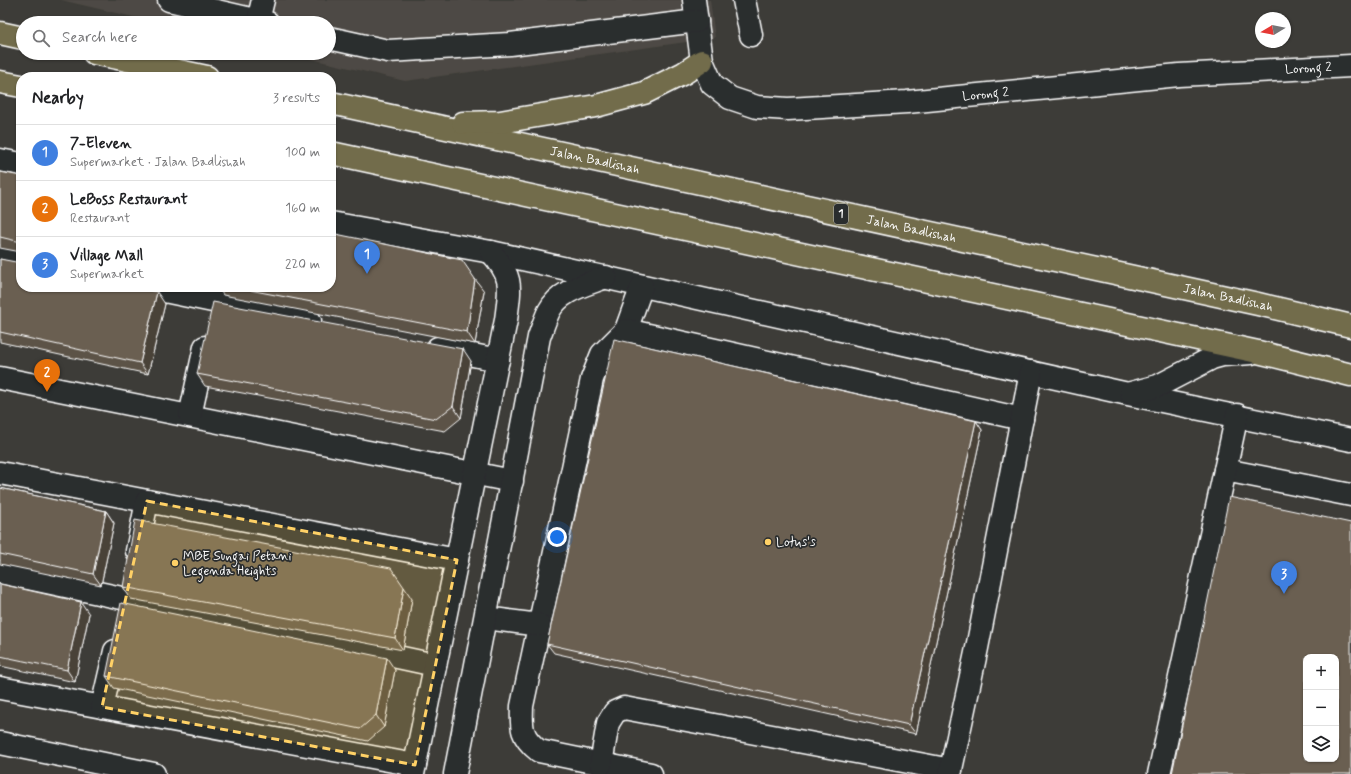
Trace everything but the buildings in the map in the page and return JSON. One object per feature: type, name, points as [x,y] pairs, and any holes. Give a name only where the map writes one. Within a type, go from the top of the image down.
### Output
[{"type":"main road","points":[[0,33],[16,36]]},
{"type":"main road","points":[[127,60],[183,72]]},
{"type":"main road","points":[[430,124],[500,122],[596,106],[644,93],[684,73],[702,60]]},
{"type":"main road","points":[[0,82],[16,85]]},
{"type":"main road","name":"Jalan Badlishah","points":[[336,104],[1258,304],[1351,326]]},
{"type":"main road","points":[[336,154],[1258,352],[1351,375]]},
{"type":"street","points":[[170,0],[238,16]]},
{"type":"street","points":[[263,16],[264,0]]},
{"type":"street","points":[[744,0],[751,35]]},
{"type":"street","points":[[336,40],[388,51],[510,44],[695,10]]},
{"type":"street","name":"Lorong 2","points":[[695,10],[702,60],[712,84],[730,98],[757,107],[788,109],[907,102],[1179,75],[1351,66]]},
{"type":"street","points":[[0,160],[16,163]]},
{"type":"street","points":[[336,224],[491,252],[1128,394],[1237,415],[1351,440]]},
{"type":"street","points":[[0,688],[414,769],[506,320],[510,290],[508,279],[502,265],[491,252]]},
{"type":"street","points":[[0,257],[16,260]]},
{"type":"street","points":[[455,774],[539,337],[549,311],[562,295],[606,277]]},
{"type":"street","points":[[642,286],[626,330],[602,354],[592,379],[522,706],[521,721],[523,734],[530,744],[540,751],[650,774]]},
{"type":"street","points":[[162,292],[213,307],[329,325]]},
{"type":"street","points":[[190,416],[213,307]]},
{"type":"street","points":[[626,330],[1022,419]]},
{"type":"street","points":[[421,344],[498,360]]},
{"type":"street","points":[[1128,394],[1158,386],[1212,358],[1223,355],[1258,352]]},
{"type":"street","points":[[601,764],[608,722],[615,712],[624,708],[950,772],[977,648],[1031,372]]},
{"type":"street","points":[[0,378],[512,481]]},
{"type":"street","points":[[1159,774],[1237,415]]},
{"type":"street","points":[[1225,470],[1351,495]]},
{"type":"street","points":[[0,473],[457,560]]},
{"type":"street","points":[[102,707],[133,573],[147,501]]},
{"type":"street","points":[[0,572],[124,614],[435,665]]},
{"type":"street","points":[[486,618],[539,626]]},
{"type":"street","points":[[0,744],[154,774]]},
{"type":"highlighted area","points":[[147,501],[457,560],[415,765],[102,707]]},
{"type":"shaded area","points":[[61,0],[710,0],[715,38],[405,81],[316,60],[336,60],[336,16],[129,16]]},
{"type":"place","name":"7-Eleven","points":[[367,274]]},
{"type":"place","name":"LeBoss Restaurant","points":[[47,392]]},
{"type":"place","name":"Lotus's","points":[[768,542]]},
{"type":"place","name":"MBE Sungai Petani Legenda Heights","points":[[175,563]]},
{"type":"place","name":"Village Mall","points":[[1284,594]]}]
